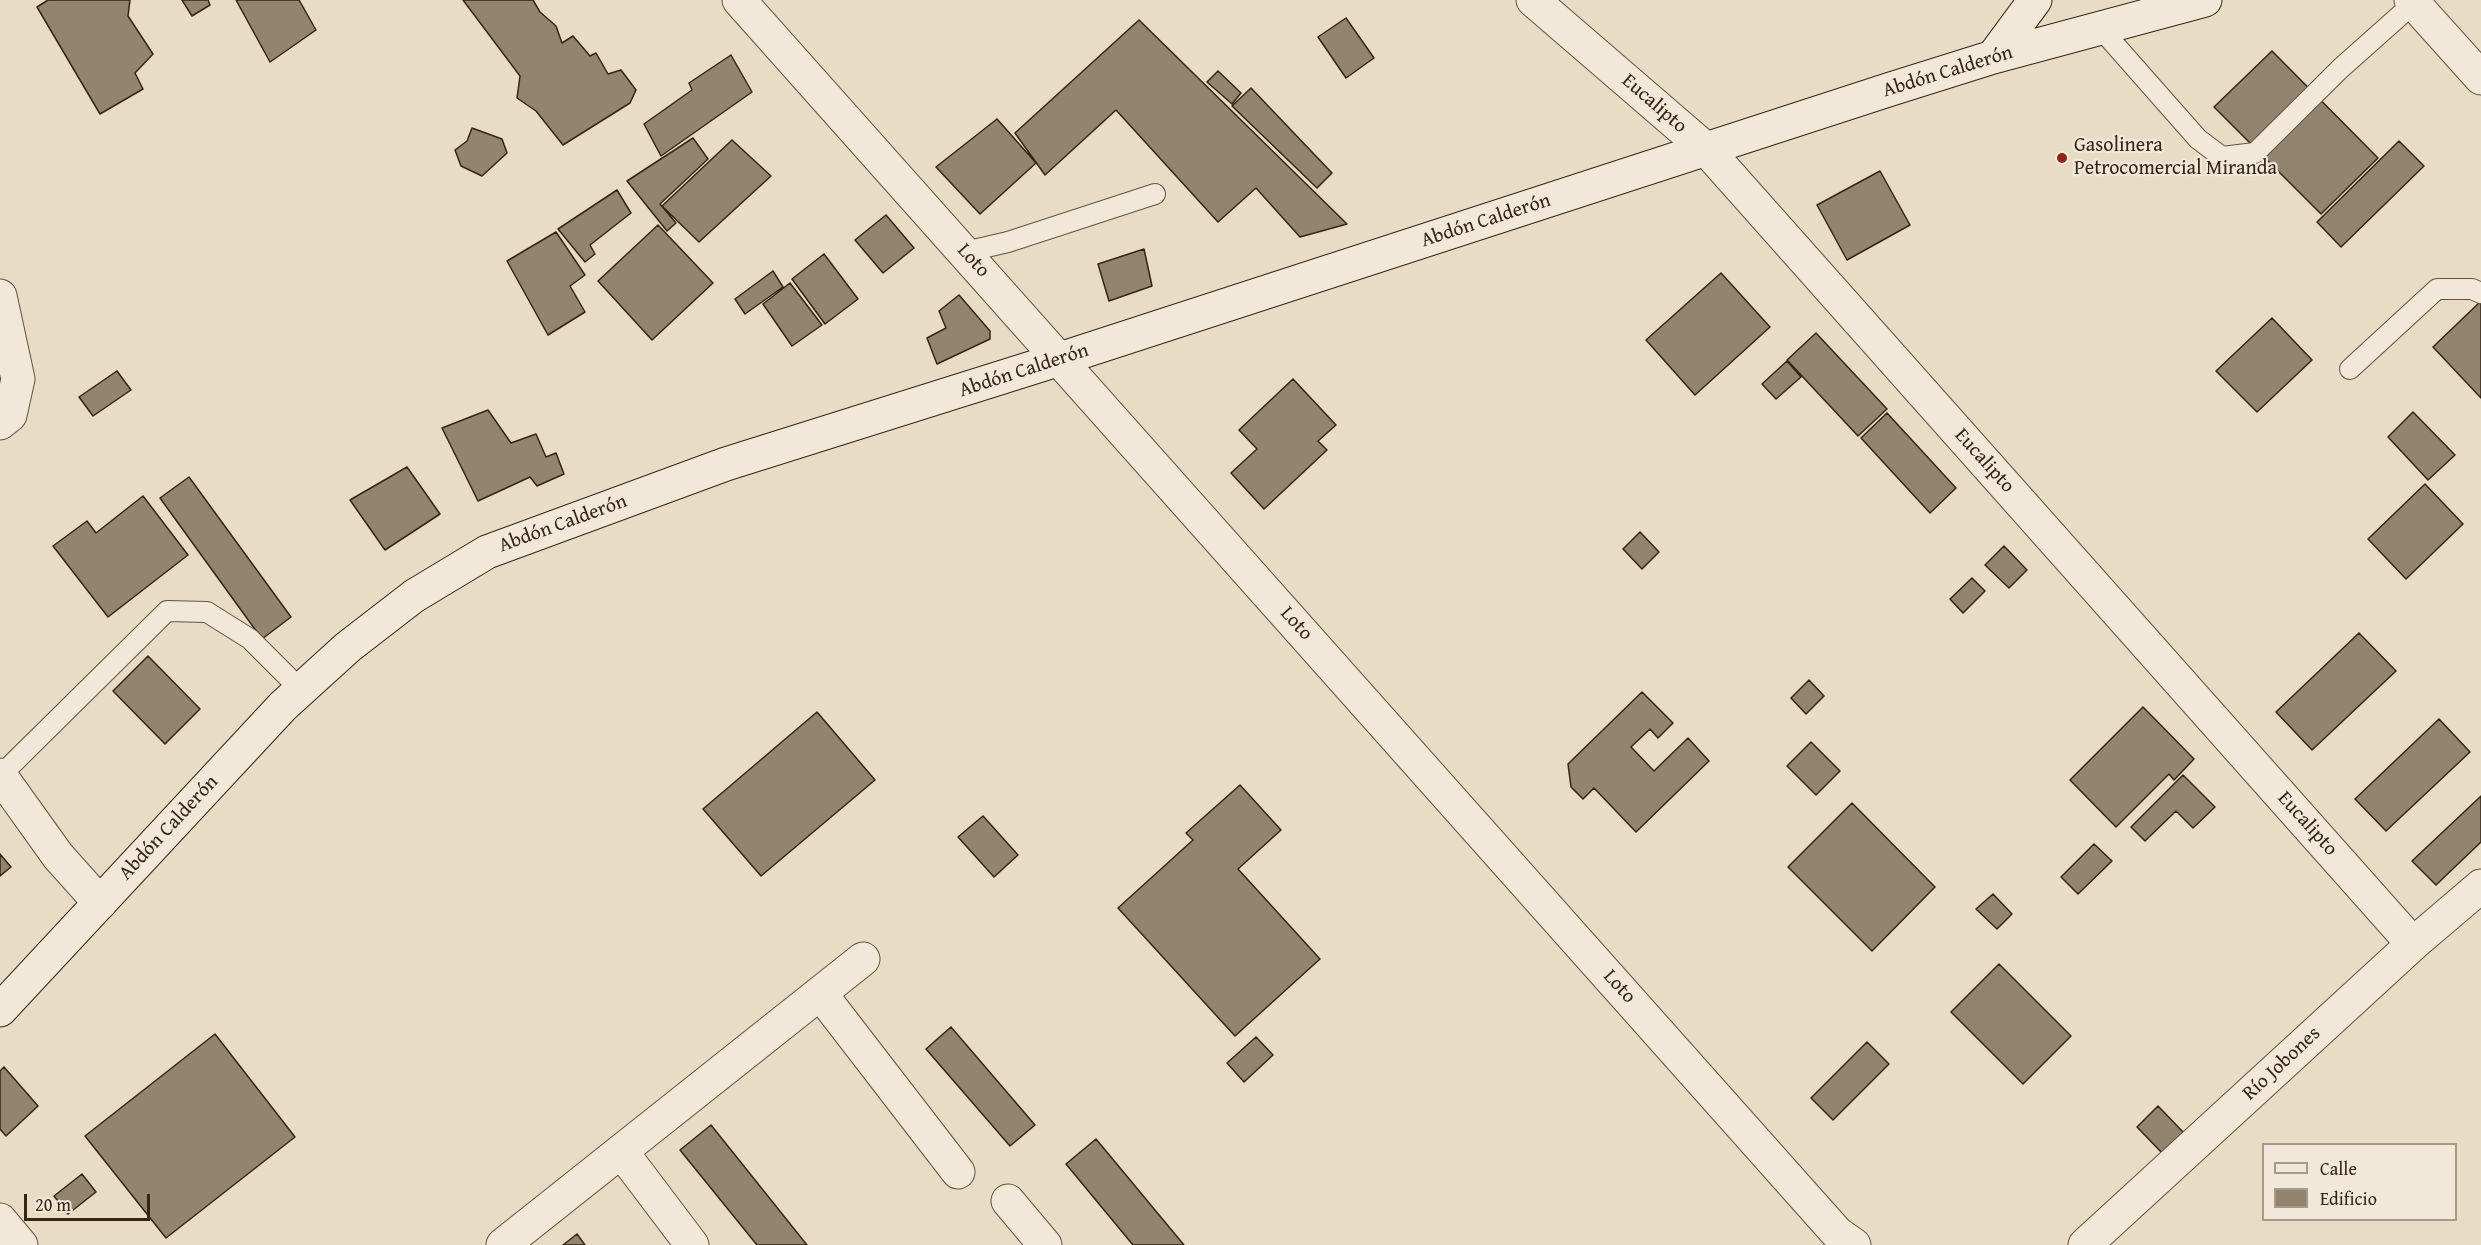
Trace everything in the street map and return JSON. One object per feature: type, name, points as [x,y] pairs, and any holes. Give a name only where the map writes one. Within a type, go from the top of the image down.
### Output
[{"type":"street","name":"Loto","points":[[740,0],[1829,1224],[1854,1245]]},
{"type":"street","name":"Eucalipto","points":[[1533,0],[1707,150],[2414,944]]},
{"type":"street","points":[[1993,57],[2035,0]]},
{"type":"street","name":"Abdón Calderón","points":[[0,1010],[283,706],[348,647],[414,596],[487,552],[726,464],[1060,359],[1993,57],[2205,0]]},
{"type":"street","points":[[2413,2],[2481,78]]},
{"type":"street","points":[[0,296],[18,379],[10,415],[0,423]]},
{"type":"street","points":[[0,776],[58,856],[100,903]]},
{"type":"street","name":"Río Jobones","points":[[2085,1245],[2414,944],[2481,886]]},
{"type":"street","points":[[502,1245],[863,959]]},
{"type":"street","points":[[819,993],[958,1172]]},
{"type":"street","points":[[621,1150],[692,1245]]},
{"type":"street","points":[[1008,1201],[1046,1245]]},
{"type":"street","points":[[0,1220],[21,1245]]},
{"type":"lane","points":[[2101,29],[2198,139],[2222,157],[2255,153],[2341,68],[2413,2]]},
{"type":"lane","points":[[965,252],[1008,242],[1155,194]]},
{"type":"lane","points":[[2350,369],[2437,289],[2472,289],[2481,293]]},
{"type":"lane","points":[[0,776],[167,611],[207,612],[250,639],[301,690]]},
{"type":"building","points":[[48,0],[130,0],[128,16],[153,54],[135,73],[143,89],[100,114],[37,7]]},
{"type":"building","points":[[182,0],[208,0],[210,5],[192,16]]},
{"type":"building","points":[[236,0],[299,0],[316,30],[270,62]]},
{"type":"building","points":[[463,0],[533,0],[540,12],[556,26],[562,43],[573,36],[590,56],[596,53],[608,74],[621,70],[636,90],[630,103],[563,145],[536,111],[517,98],[520,76]]},
{"type":"building","points":[[1346,18],[1374,58],[1346,78],[1318,37]]},
{"type":"building","points":[[1139,20],[1347,224],[1300,237],[1256,188],[1218,222],[1116,110],[1045,175],[1015,133]]},
{"type":"building","points":[[2272,51],[2378,158],[2321,214],[2214,107]]},
{"type":"building","points":[[731,55],[752,92],[661,156],[644,124],[692,90],[689,83]]},
{"type":"building","points":[[1218,71],[1241,93],[1232,104],[1207,82]]},
{"type":"building","points":[[1251,88],[1332,173],[1317,188],[1232,106]]},
{"type":"building","points":[[997,119],[1036,163],[980,214],[936,167]]},
{"type":"building","points":[[472,128],[502,139],[507,153],[482,176],[461,166],[455,150],[467,141]]},
{"type":"building","points":[[693,138],[708,159],[660,204],[676,223],[667,231],[627,181]]},
{"type":"building","points":[[732,140],[771,176],[699,242],[662,206]]},
{"type":"building","points":[[2399,141],[2424,166],[2341,247],[2317,222]]},
{"type":"building","points":[[1880,171],[1910,225],[1847,260],[1817,205]]},
{"type":"building","points":[[617,190],[631,213],[590,245],[595,254],[585,262],[558,229]]},
{"type":"building","points":[[886,215],[914,248],[883,273],[855,240]]},
{"type":"building","points":[[658,225],[713,283],[652,340],[598,281]]},
{"type":"building","points":[[556,232],[585,275],[570,286],[585,312],[548,335],[507,261]]},
{"type":"building","points":[[1144,249],[1152,286],[1109,301],[1098,264]]},
{"type":"building","points":[[824,254],[858,299],[825,324],[792,279]]},
{"type":"building","points":[[773,271],[783,287],[745,314],[735,299]]},
{"type":"building","points":[[1721,273],[1770,327],[1695,395],[1646,340]]},
{"type":"building","points":[[790,283],[822,325],[792,346],[763,304]]},
{"type":"building","points":[[959,295],[990,331],[990,339],[937,364],[927,338],[946,328],[939,311]]},
{"type":"building","points":[[2481,301],[2481,398],[2433,347]]},
{"type":"building","points":[[2272,318],[2312,360],[2257,412],[2216,371]]},
{"type":"building","points":[[1816,333],[1887,409],[1858,436],[1787,360]]},
{"type":"building","points":[[1787,361],[1801,377],[1776,399],[1762,384]]},
{"type":"building","points":[[117,371],[131,390],[93,416],[79,397]]},
{"type":"building","points":[[1293,379],[1336,425],[1318,441],[1327,450],[1264,509],[1231,473],[1257,449],[1239,430]]},
{"type":"building","points":[[488,410],[511,443],[536,434],[546,457],[556,453],[564,474],[537,486],[530,477],[478,501],[442,428]]},
{"type":"building","points":[[2413,412],[2455,455],[2428,480],[2388,437]]},
{"type":"building","points":[[1887,413],[1956,488],[1930,513],[1861,438]]},
{"type":"building","points":[[407,467],[440,514],[385,550],[350,500]]},
{"type":"building","points":[[189,477],[291,617],[262,639],[160,498]]},
{"type":"building","points":[[2425,484],[2463,524],[2406,579],[2368,539]]},
{"type":"building","points":[[143,496],[188,555],[108,617],[53,546],[87,521],[96,533]]},
{"type":"building","points":[[1640,532],[1659,552],[1642,569],[1623,549]]},
{"type":"building","points":[[2004,546],[2027,570],[2009,588],[1985,565]]},
{"type":"building","points":[[1972,578],[1985,591],[1963,613],[1950,599]]},
{"type":"building","points":[[2359,633],[2396,671],[2312,750],[2276,712]]},
{"type":"building","points":[[148,656],[200,709],[165,744],[113,691]]},
{"type":"building","points":[[1809,680],[1824,696],[1806,714],[1791,698]]},
{"type":"building","points":[[1642,692],[1673,723],[1658,738],[1650,729],[1631,747],[1654,771],[1688,738],[1709,761],[1636,832],[1594,788],[1583,799],[1571,787],[1568,764]]},
{"type":"building","points":[[2143,707],[2194,759],[2174,780],[2169,774],[2116,827],[2070,780]]},
{"type":"building","points":[[817,712],[875,780],[761,876],[703,809]]},
{"type":"building","points":[[2439,719],[2470,752],[2386,831],[2355,799]]},
{"type":"building","points":[[1811,742],[1840,771],[1816,795],[1787,766]]},
{"type":"building","points":[[2183,775],[2215,807],[2193,828],[2176,811],[2145,841],[2131,827]]},
{"type":"building","points":[[1240,785],[1281,830],[1238,869],[1320,959],[1235,1036],[1118,908],[1193,840],[1186,833]]},
{"type":"building","points":[[2481,796],[2481,842],[2436,885],[2412,861]]},
{"type":"building","points":[[1852,803],[1935,887],[1872,951],[1788,867]]},
{"type":"building","points":[[983,816],[1018,855],[994,877],[958,837]]},
{"type":"building","points":[[2094,844],[2112,861],[2078,894],[2061,877]]},
{"type":"building","points":[[0,854],[11,867],[0,876]]},
{"type":"building","points":[[1993,894],[2012,914],[1997,929],[1976,909]]},
{"type":"building","points":[[1999,964],[2071,1036],[2023,1084],[1951,1012]]},
{"type":"building","points":[[951,1027],[1035,1125],[1010,1146],[926,1049]]},
{"type":"building","points":[[215,1034],[295,1137],[166,1238],[85,1136]]},
{"type":"building","points":[[1256,1037],[1273,1055],[1244,1082],[1227,1063]]},
{"type":"building","points":[[1867,1042],[1889,1064],[1833,1120],[1811,1098]]},
{"type":"building","points":[[4,1067],[38,1106],[6,1136],[0,1129],[0,1071]]},
{"type":"building","points":[[2158,1106],[2184,1133],[2163,1154],[2137,1127]]},
{"type":"building","points":[[711,1125],[807,1245],[757,1245],[680,1150]]},
{"type":"building","points":[[1096,1139],[1184,1245],[1133,1245],[1066,1164]]},
{"type":"building","points":[[82,1174],[96,1192],[68,1214],[54,1196]]},
{"type":"building","points":[[577,1234],[585,1245],[563,1245]]},
{"type":"place","name":"Gasolinera Petrocomercial Miranda","points":[[2062,158]]}]
